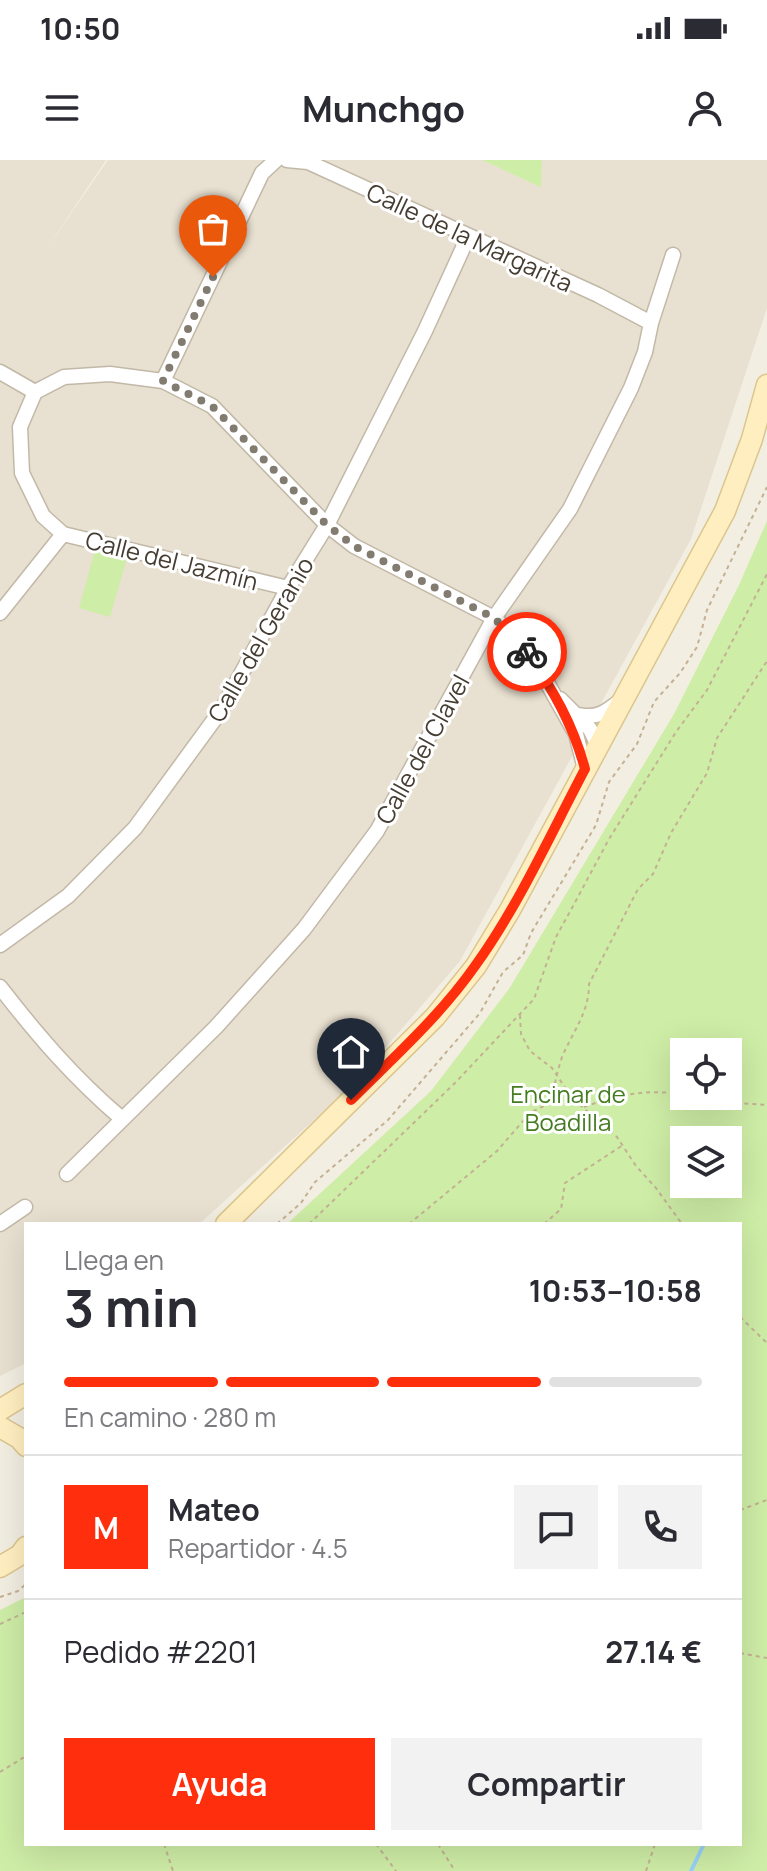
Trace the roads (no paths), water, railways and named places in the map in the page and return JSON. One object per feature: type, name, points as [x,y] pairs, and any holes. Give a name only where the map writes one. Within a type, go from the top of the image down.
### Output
[{"type":"street","points":[[163,381],[262,173],[276,160]]},
{"type":"street","name":"Calle de la Margarita","points":[[287,160],[308,162],[598,295],[651,323]]},
{"type":"street","name":"Calle del Geranio","points":[[0,945],[68,896],[135,828],[222,709],[288,588],[327,525],[412,359],[468,237]]},
{"type":"street","name":"Calle del Clavel","points":[[67,1174],[216,1027],[304,929],[377,831],[494,618],[570,509],[631,388],[645,352],[673,255]]},
{"type":"street","points":[[0,372],[35,392],[64,377],[110,374],[163,381],[212,406],[327,525],[354,546],[494,618],[520,642],[576,734],[585,769]]},
{"type":"street","points":[[228,1222],[435,1017],[476,966],[599,748],[725,511],[752,439],[767,385]]},
{"type":"street","name":"Calle del Jazmín","points":[[35,392],[20,427],[22,473],[43,516],[63,534],[288,588]]},
{"type":"street","points":[[0,613],[63,534]]},
{"type":"street","points":[[554,694],[579,715],[599,748]]},
{"type":"street","points":[[579,715],[590,717],[603,714],[627,696]]},
{"type":"street","points":[[0,987],[36,1034],[82,1085],[121,1118]]},
{"type":"street","points":[[0,1224],[25,1207]]},
{"type":"street","points":[[0,1410],[24,1395]]},
{"type":"street","points":[[0,1427],[24,1445]]},
{"type":"street","points":[[0,1567],[24,1550]]},
{"type":"waterway","points":[[691,1871],[703,1846]]},
{"type":"park label","name":"Encinar de Boadilla","points":[[568,1107]]}]
